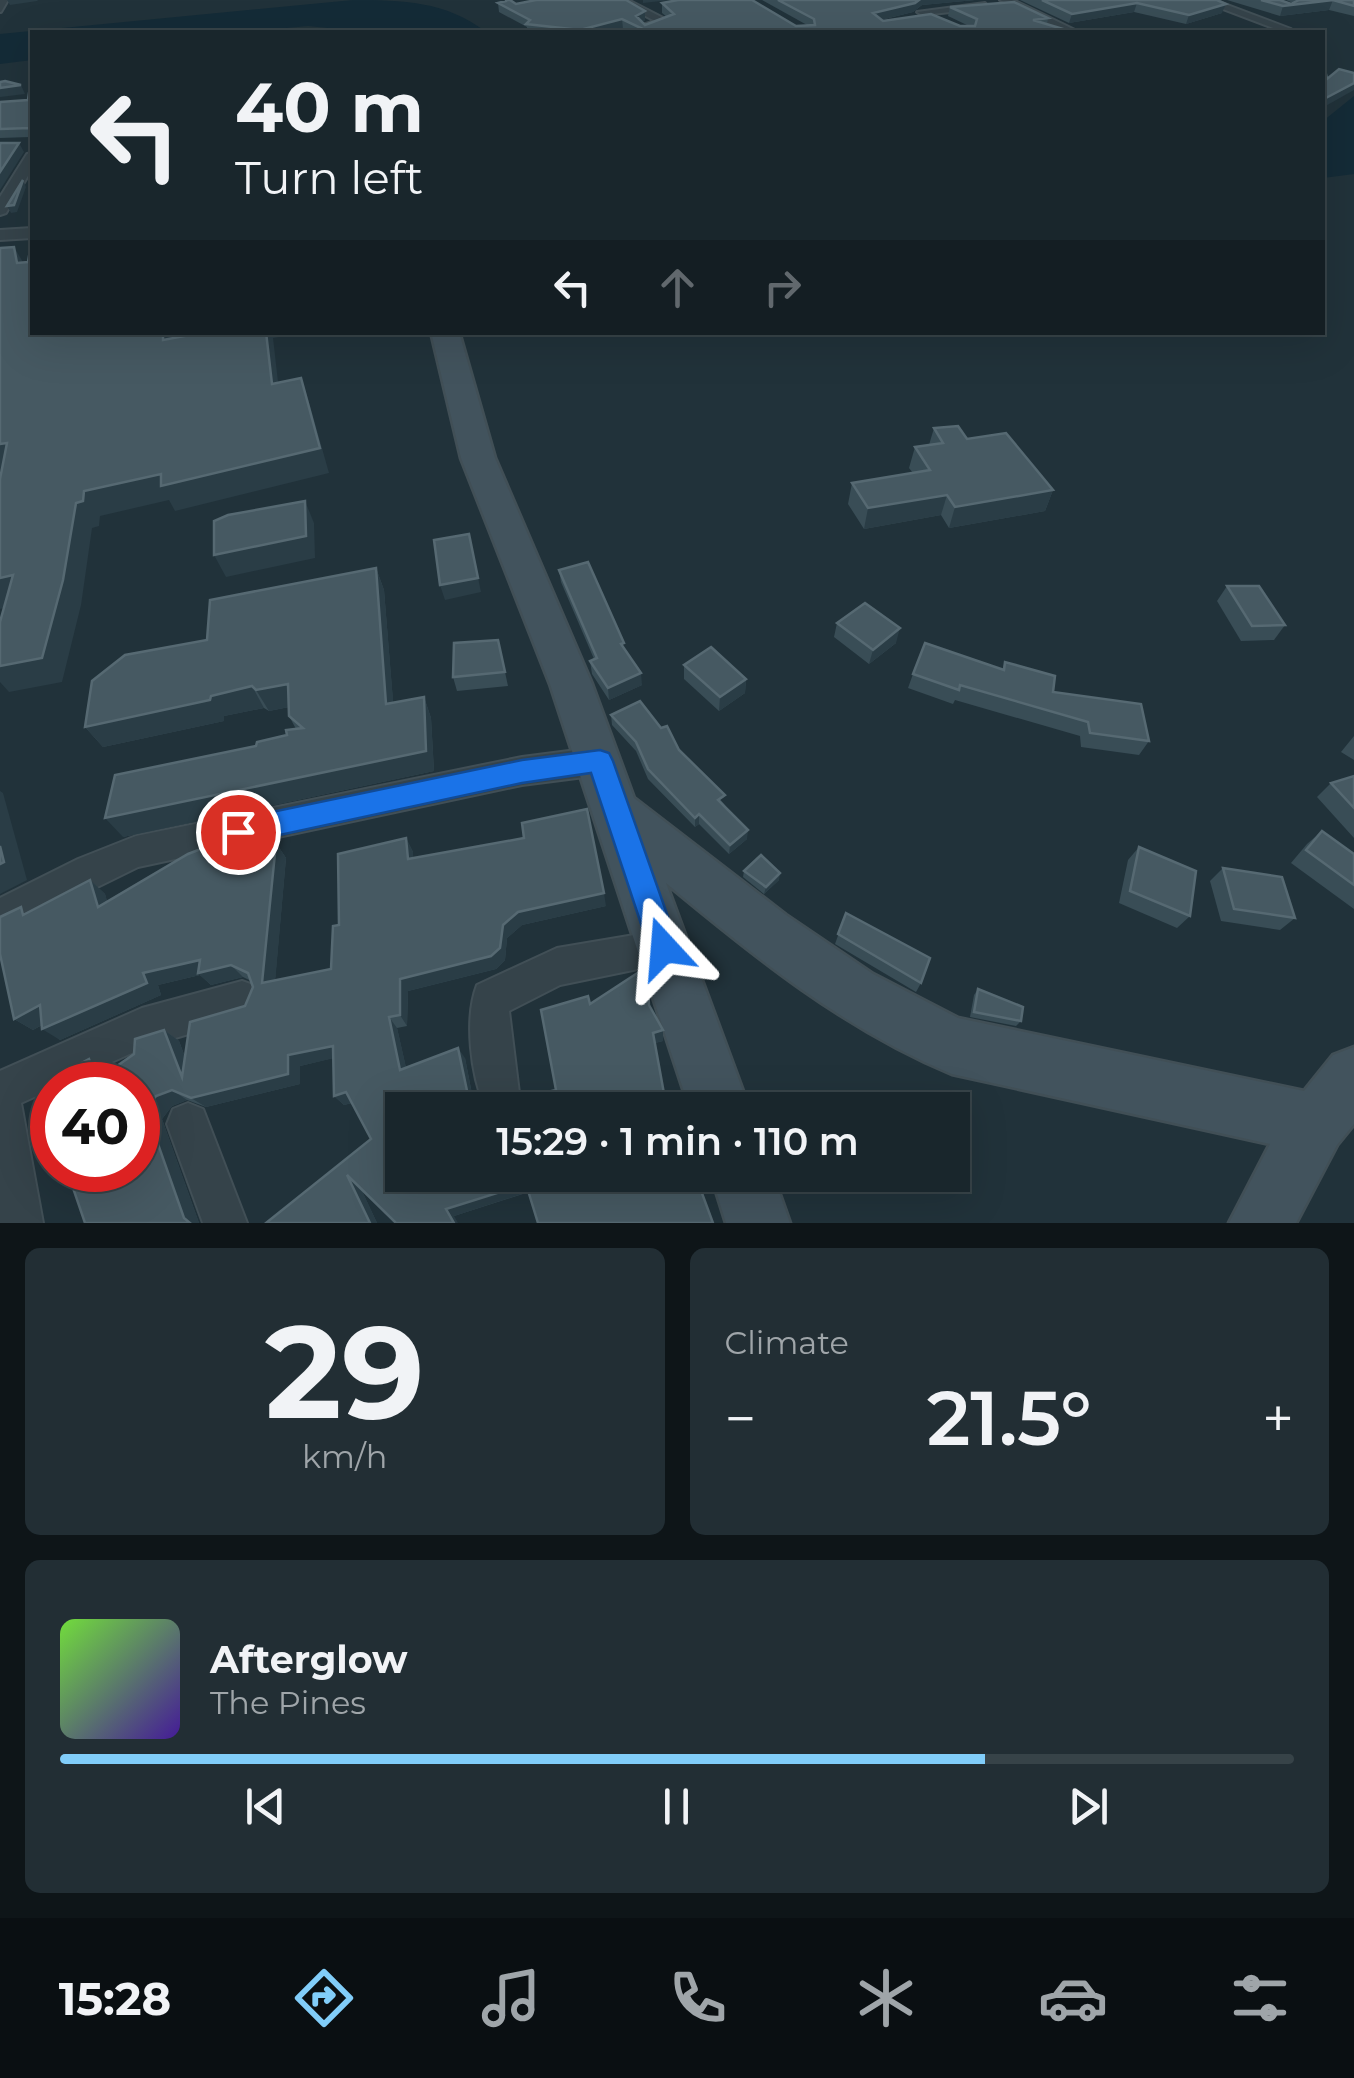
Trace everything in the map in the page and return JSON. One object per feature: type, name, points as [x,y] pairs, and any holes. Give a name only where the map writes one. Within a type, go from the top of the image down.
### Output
[{"type":"street","points":[[1,10],[3,0]]},
{"type":"street","points":[[620,0],[665,22],[644,28]]},
{"type":"street","points":[[1204,0],[1285,28]]},
{"type":"street","points":[[916,18],[936,20],[922,12],[1008,2],[1067,30]]},
{"type":"street","points":[[641,10],[660,6]]},
{"type":"street","points":[[4,203],[30,149]]},
{"type":"street","points":[[4,203],[30,196]]},
{"type":"street","points":[[0,235],[30,233]]},
{"type":"street","points":[[446,335],[478,458],[600,761],[714,1092]]},
{"type":"street","points":[[0,918],[136,852],[522,771],[600,761]]},
{"type":"street","points":[[618,813],[767,933],[852,994],[952,1045],[1316,1124]]},
{"type":"street","points":[[498,1092],[480,1014],[491,1000],[558,967],[664,948]]},
{"type":"street","points":[[16,1221],[0,1095],[142,1028],[242,1000]]},
{"type":"street","points":[[1262,1223],[1316,1124],[1354,1076]]},
{"type":"street","points":[[188,1124],[225,1223]]},
{"type":"street","points":[[748,1192],[758,1223]]},
{"type":"water","points":[[353,0],[423,4],[455,14],[483,30],[347,30],[308,26],[265,30],[42,30]]},
{"type":"water","points":[[30,31],[30,60],[0,64],[0,34]]},
{"type":"water","points":[[1354,96],[1354,174],[1325,178],[1325,119]]},
{"type":"building","points":[[536,0],[626,0],[645,11],[636,16],[645,25],[674,14],[662,3],[752,0],[796,26],[815,25],[814,19],[778,0],[919,0],[873,13],[883,21],[931,14],[960,26],[975,26],[977,19],[950,7],[1014,2],[1048,18],[1033,20],[1066,30],[645,30],[622,19],[580,30],[526,24],[530,20],[498,3],[516,4]]},
{"type":"building","points":[[1042,0],[1217,0],[1226,4],[1189,15],[1137,3],[1072,14]]},
{"type":"building","points":[[1261,0],[1291,4],[1299,0],[1333,0],[1283,6]]},
{"type":"building","points":[[1333,0],[1354,0],[1354,6]]},
{"type":"building","points":[[1339,69],[1354,73],[1354,83],[1325,98],[1325,70],[1327,79]]},
{"type":"building","points":[[0,82],[21,85],[0,88]]},
{"type":"building","points":[[30,86],[30,128],[0,129],[0,102],[28,100]]},
{"type":"building","points":[[0,143],[19,143],[0,172]]},
{"type":"building","points":[[23,180],[14,205],[7,206]]},
{"type":"building","points":[[14,247],[17,263],[28,262],[30,250],[30,335],[163,335],[163,340],[190,335],[266,335],[272,384],[301,378],[320,448],[161,486],[161,474],[84,491],[83,501],[76,503],[63,580],[42,658],[0,666],[0,622],[13,575],[0,578],[0,479],[7,443],[0,444],[0,248]]},
{"type":"building","points":[[958,426],[967,439],[1006,433],[1053,490],[955,507],[947,495],[868,508],[852,483],[930,470],[915,447],[943,443],[934,428]]},
{"type":"building","points":[[305,501],[306,536],[214,555],[214,521]]},
{"type":"building","points":[[469,534],[478,578],[440,585],[434,540]]},
{"type":"building","points":[[588,562],[624,643],[621,644],[641,673],[608,688],[590,661],[597,658],[559,570]]},
{"type":"building","points":[[376,568],[386,704],[424,697],[426,751],[105,818],[115,775],[256,746],[257,742],[287,735],[286,730],[303,728],[289,716],[288,684],[256,690],[252,686],[211,696],[210,700],[85,727],[92,681],[125,655],[207,640],[210,600]]},
{"type":"building","points":[[1227,586],[1259,586],[1285,625],[1252,626]]},
{"type":"building","points":[[865,603],[900,628],[873,650],[837,623]]},
{"type":"building","points":[[498,640],[505,672],[453,677],[454,643]]},
{"type":"building","points":[[925,643],[1004,670],[1005,662],[1055,676],[1053,692],[1141,704],[1149,741],[1090,733],[1088,722],[960,685],[959,690],[913,674]]},
{"type":"building","points":[[711,647],[746,679],[720,697],[684,665]]},
{"type":"building","points":[[640,701],[661,728],[667,726],[679,750],[725,795],[718,800],[748,830],[730,845],[699,814],[695,818],[648,769],[636,742],[611,715]]},
{"type":"building","points":[[1354,776],[1354,808],[1331,783]]},
{"type":"building","points":[[587,809],[604,893],[518,912],[503,925],[500,948],[491,956],[400,979],[400,1015],[389,1017],[400,1070],[458,1048],[467,1092],[385,1092],[385,1192],[500,1192],[446,1209],[454,1223],[396,1223],[347,1175],[370,1223],[266,1223],[371,1139],[346,1092],[334,1096],[333,1046],[288,1055],[288,1074],[191,1098],[172,1090],[160,1094],[160,1062],[123,1062],[134,1054],[135,1039],[164,1030],[182,1077],[190,1022],[245,1006],[253,987],[248,973],[231,965],[198,973],[200,960],[143,973],[147,983],[42,1029],[40,1005],[14,1019],[0,954],[0,917],[21,907],[23,915],[90,880],[98,907],[188,854],[211,845],[208,856],[276,843],[262,983],[331,969],[333,926],[339,925],[338,854],[406,838],[408,859],[524,838],[522,823]]},
{"type":"building","points":[[1322,831],[1354,854],[1354,885],[1306,850]]},
{"type":"building","points":[[1139,847],[1196,871],[1190,916],[1130,891]]},
{"type":"building","points":[[761,855],[780,873],[766,887],[744,871]]},
{"type":"building","points":[[1223,868],[1282,877],[1295,918],[1234,909]]},
{"type":"building","points":[[846,913],[930,958],[921,983],[838,934]]},
{"type":"building","points":[[639,972],[648,987],[649,1005],[663,1030],[653,1033],[664,1092],[547,1092],[556,1090],[541,1010],[588,996],[590,1004]]},
{"type":"building","points":[[978,989],[1023,1007],[1021,1021],[974,1012]]},
{"type":"building","points":[[160,1150],[184,1218],[190,1223],[85,1223],[74,1192],[160,1192]]},
{"type":"building","points":[[528,1192],[702,1192],[713,1223],[538,1223]]},
{"type":"route","points":[[238,832],[522,771],[600,761],[664,948]]}]
